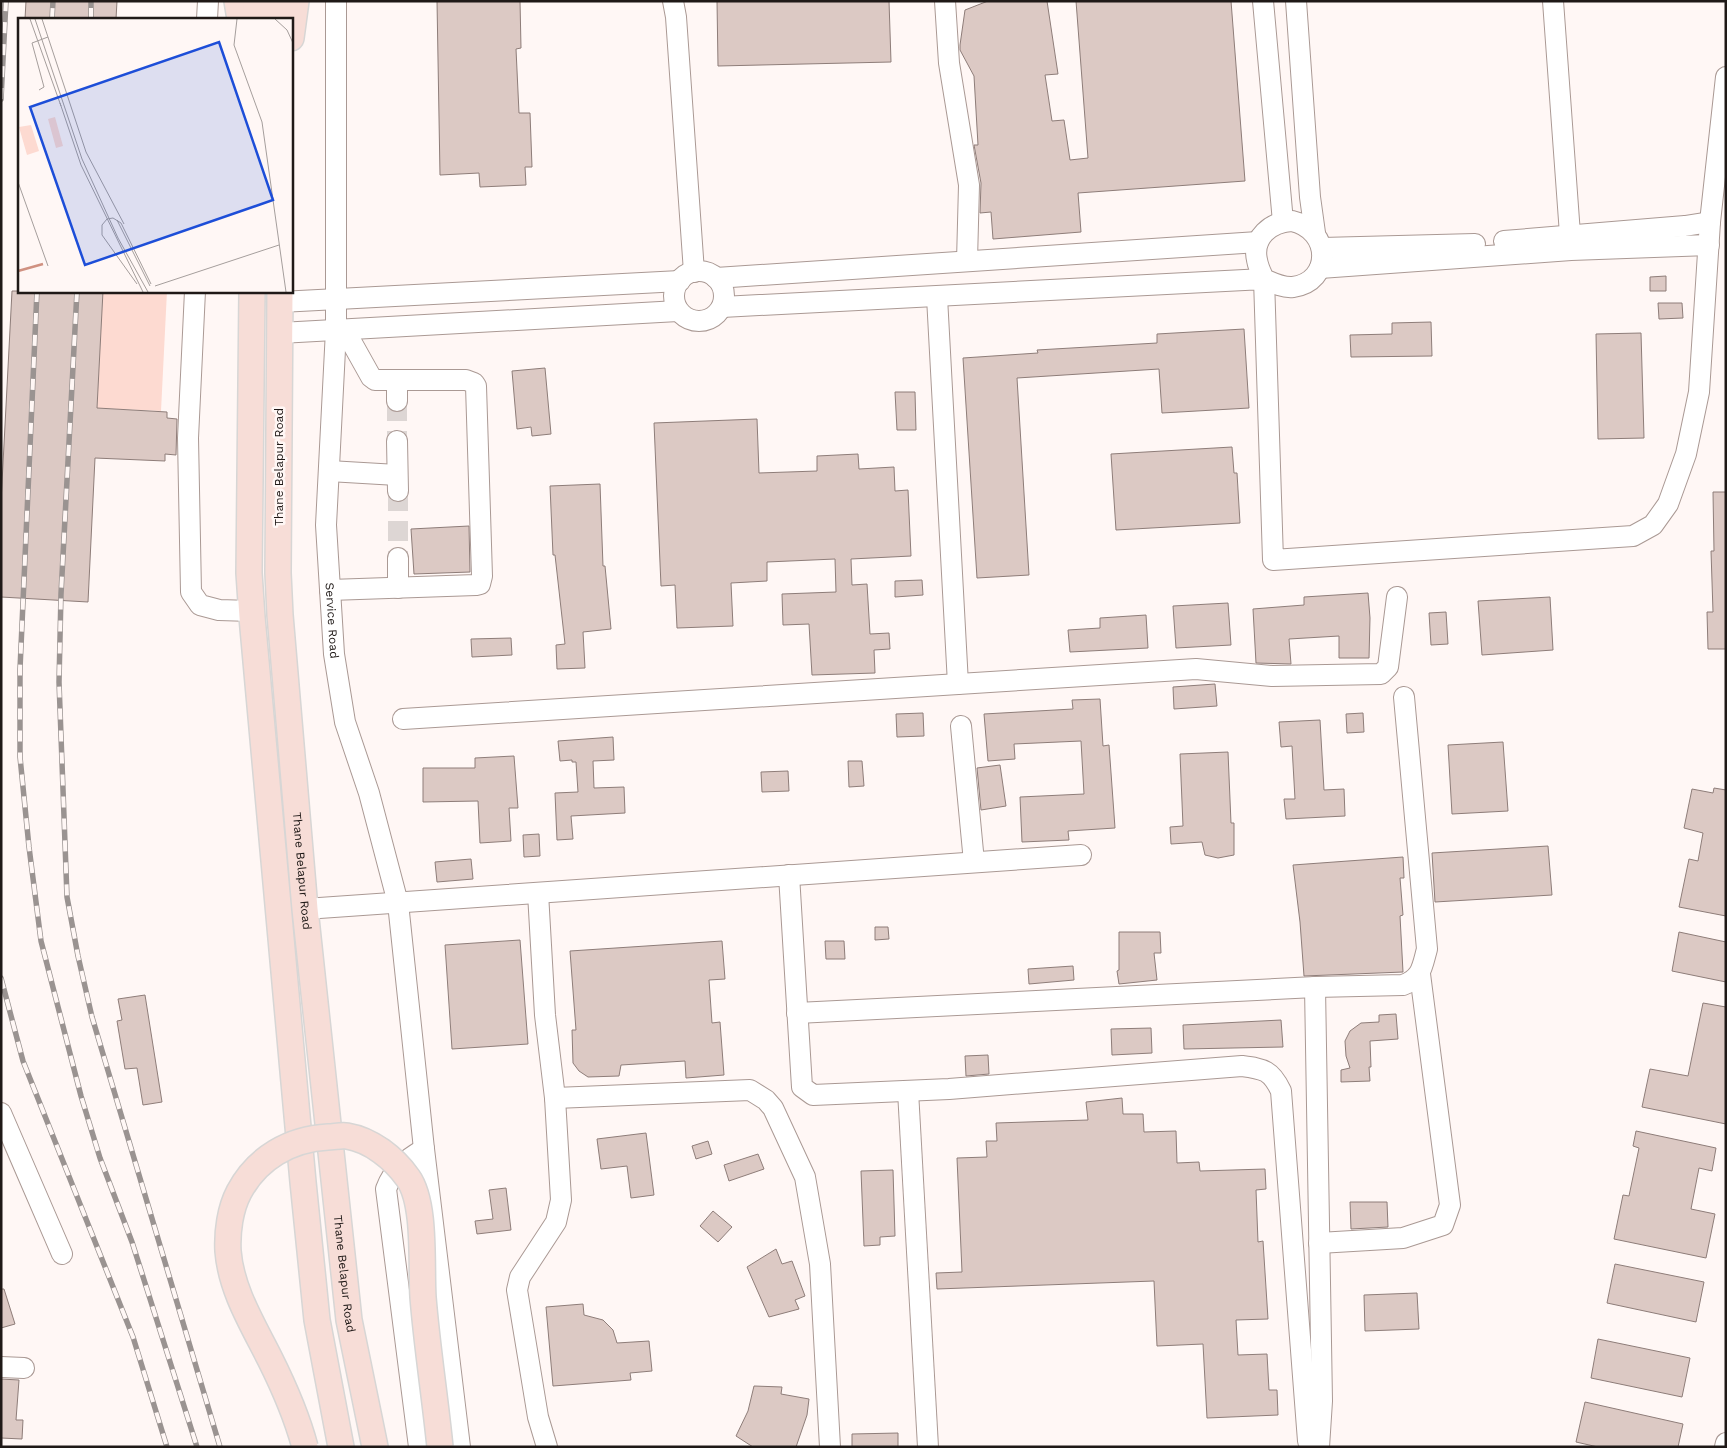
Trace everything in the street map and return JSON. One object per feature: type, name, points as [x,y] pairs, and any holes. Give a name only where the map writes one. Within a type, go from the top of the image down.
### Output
[{"type":"main road","points":[[237,1],[240,18]]},
{"type":"main road","points":[[256,1],[256,18]]},
{"type":"main road","points":[[277,1],[277,18]]},
{"type":"main road","points":[[292,31],[296,1]]},
{"type":"main road","points":[[252,292],[249,573],[251,611],[302,1182],[317,1320],[341,1447]]},
{"type":"main road","name":"Thane Belapur Road","points":[[280,297],[278,573],[306,909],[349,1320],[375,1447]]},
{"type":"main road","points":[[305,1447],[300,1429],[271,1360],[241,1302],[228,1252],[228,1232],[232,1210],[239,1192],[252,1173],[266,1158],[285,1147],[312,1138],[346,1136],[368,1143],[386,1155],[408,1179],[419,1207],[424,1297],[440,1447]]},
{"type":"street","points":[[207,18],[208,1]]},
{"type":"street","name":"Service Road","points":[[336,1],[336,330],[326,525],[334,654],[345,722],[369,793],[398,903],[424,1149],[460,1447]]},
{"type":"street","points":[[673,1],[676,17],[687,277]]},
{"type":"street","points":[[945,1],[949,63],[970,184],[967,261]]},
{"type":"street","points":[[1263,1],[1283,222]]},
{"type":"street","points":[[722,307],[1264,279],[1283,286],[1294,287],[1305,283],[1314,277],[1319,250],[1310,197],[1296,1]]},
{"type":"street","points":[[1553,1],[1571,242]]},
{"type":"street","points":[[1319,250],[1300,223],[1292,221],[1272,226],[1258,242],[1257,260],[1264,279],[1273,560],[1633,536],[1653,525],[1668,504],[1686,454],[1699,392],[1710,222],[1726,77]]},
{"type":"street","points":[[1571,242],[1710,222]]},
{"type":"street","points":[[716,278],[1258,242]]},
{"type":"street","points":[[1319,250],[1480,243],[1571,242],[1709,245]]},
{"type":"street","points":[[280,297],[336,299],[687,277],[709,273],[716,278],[724,291],[722,307],[717,314],[702,321],[693,320],[678,311],[280,333]]},
{"type":"street","points":[[678,311],[674,295],[676,286],[687,277]]},
{"type":"street","points":[[195,292],[188,438],[191,592],[200,604],[219,610],[251,611]]},
{"type":"street","points":[[937,297],[958,684]]},
{"type":"street","points":[[330,590],[476,585],[480,584],[482,576],[476,386],[474,383],[466,380],[378,381],[373,379],[352,343],[336,330]]},
{"type":"street","points":[[397,381],[397,401]]},
{"type":"street","points":[[329,471],[397,483],[397,441]]},
{"type":"street","points":[[398,558],[398,588]]},
{"type":"street","points":[[403,719],[1196,669],[1272,676],[1381,674],[1388,667],[1397,597]]},
{"type":"street","points":[[1319,1244],[1403,1238],[1443,1225],[1450,1205],[1420,974],[1427,949],[1404,697]]},
{"type":"street","points":[[962,726],[974,862]]},
{"type":"street","points":[[306,909],[1082,855]]},
{"type":"street","points":[[789,875],[802,1087],[813,1095],[908,1091],[1242,1066],[1260,1068],[1269,1072],[1281,1091],[1308,1440],[1313,1447]]},
{"type":"street","points":[[538,893],[545,1015],[555,1098],[562,1200],[556,1222],[520,1277],[516,1290],[538,1417],[547,1447]]},
{"type":"street","points":[[797,1013],[1315,986],[1402,985],[1411,982],[1420,974]]},
{"type":"street","points":[[1315,986],[1322,1401],[1319,1447]]},
{"type":"street","points":[[555,1098],[750,1090],[766,1100],[773,1108],[805,1177],[807,1186],[820,1264],[830,1447]]},
{"type":"street","points":[[908,1091],[928,1447]]},
{"type":"street","points":[[1,1114],[62,1254]]},
{"type":"street","points":[[419,1447],[386,1189],[392,1175],[408,1159],[424,1149]]},
{"type":"street","points":[[1,1367],[24,1368]]},
{"type":"shaded area","points":[[103,292],[167,292],[161,411],[97,408]]},
{"type":"building","points":[[26,1],[117,1],[116,18],[25,18]]},
{"type":"building","points":[[437,1],[520,1],[521,48],[516,49],[519,113],[530,113],[532,167],[525,167],[526,185],[480,187],[479,173],[440,175]]},
{"type":"building","points":[[717,1],[889,1],[891,62],[718,66]]},
{"type":"building","points":[[988,1],[1047,1],[1058,74],[1045,75],[1052,121],[1064,120],[1070,160],[1088,158],[1076,1],[1231,1],[1245,181],[1078,193],[1081,232],[993,239],[991,212],[980,213],[981,183],[974,145],[978,145],[974,76],[960,50],[965,10]]},
{"type":"building","points":[[1666,276],[1666,291],[1650,291],[1650,277]]},
{"type":"building","points":[[12,291],[103,292],[97,408],[167,412],[167,418],[177,419],[176,455],[165,454],[165,461],[95,458],[88,602],[1,597],[1,502]]},
{"type":"building","points":[[1658,303],[1682,303],[1683,318],[1659,319]]},
{"type":"building","points":[[1431,322],[1432,356],[1351,357],[1350,335],[1392,334],[1392,323]]},
{"type":"building","points":[[1244,329],[1249,408],[1162,413],[1159,369],[1017,378],[1029,575],[977,578],[963,358],[1038,353],[1037,350],[1157,343],[1157,334]]},
{"type":"building","points":[[1641,333],[1644,438],[1598,439],[1596,334]]},
{"type":"building","points":[[545,368],[551,434],[532,436],[531,427],[517,429],[512,371]]},
{"type":"building","points":[[895,392],[915,392],[916,430],[897,430]]},
{"type":"building","points":[[757,419],[759,473],[817,471],[817,456],[858,454],[859,469],[894,467],[895,491],[908,490],[911,556],[851,559],[852,585],[867,584],[870,634],[889,633],[890,649],[874,650],[875,673],[812,675],[809,624],[783,625],[782,594],[836,592],[835,559],[767,562],[767,581],[731,583],[733,626],[677,628],[675,585],[661,586],[654,423]]},
{"type":"building","points":[[1232,447],[1234,473],[1237,473],[1240,523],[1116,530],[1111,454]]},
{"type":"building","points":[[600,484],[603,566],[605,566],[611,629],[583,632],[585,668],[557,669],[556,645],[565,644],[555,555],[553,555],[550,486]]},
{"type":"building","points":[[1713,492],[1726,492],[1726,649],[1708,649],[1707,612],[1713,612],[1711,551],[1714,551]]},
{"type":"building","points":[[469,526],[470,572],[414,574],[411,529]]},
{"type":"building","points":[[922,580],[923,595],[895,597],[895,581]]},
{"type":"building","points":[[1368,593],[1370,618],[1369,658],[1339,658],[1339,636],[1289,639],[1291,664],[1256,663],[1253,609],[1304,605],[1304,597]]},
{"type":"building","points":[[1550,597],[1553,650],[1482,655],[1478,601]]},
{"type":"building","points":[[1228,603],[1231,645],[1176,648],[1173,606]]},
{"type":"building","points":[[1446,612],[1448,644],[1431,645],[1429,613]]},
{"type":"building","points":[[1146,615],[1148,648],[1070,652],[1068,630],[1100,628],[1100,618]]},
{"type":"building","points":[[511,638],[512,655],[472,657],[471,639]]},
{"type":"building","points":[[1215,684],[1217,706],[1174,709],[1173,687]]},
{"type":"building","points":[[1100,699],[1103,746],[1109,745],[1115,828],[1068,831],[1069,840],[1022,842],[1020,797],[1084,794],[1081,741],[1014,744],[1015,759],[988,761],[984,714],[1073,709],[1072,700]]},
{"type":"building","points":[[923,713],[924,736],[897,737],[896,714]]},
{"type":"building","points":[[1363,713],[1364,732],[1347,733],[1346,714]]},
{"type":"building","points":[[1320,720],[1324,790],[1344,789],[1345,816],[1286,819],[1284,799],[1295,799],[1292,746],[1281,747],[1279,722]]},
{"type":"building","points":[[613,737],[614,760],[593,761],[594,788],[624,787],[625,813],[571,816],[573,839],[557,840],[555,793],[578,792],[576,762],[572,762],[572,760],[560,761],[558,741]]},
{"type":"building","points":[[1503,742],[1508,811],[1452,814],[1448,745]]},
{"type":"building","points":[[1228,752],[1231,823],[1234,823],[1234,855],[1218,858],[1205,855],[1202,842],[1171,844],[1170,827],[1183,826],[1180,754]]},
{"type":"building","points":[[514,756],[518,808],[509,808],[511,841],[480,843],[478,801],[423,802],[423,768],[475,768],[475,758]]},
{"type":"building","points":[[848,761],[862,761],[864,786],[849,787]]},
{"type":"building","points":[[1000,765],[1006,806],[981,810],[977,768]]},
{"type":"building","points":[[788,771],[789,791],[762,792],[761,772]]},
{"type":"building","points":[[1714,788],[1726,790],[1726,916],[1679,907],[1689,859],[1698,861],[1703,833],[1684,828],[1692,789],[1713,793]]},
{"type":"building","points":[[539,834],[540,856],[524,857],[523,835]]},
{"type":"building","points":[[1548,846],[1552,895],[1435,902],[1432,853]]},
{"type":"building","points":[[1403,857],[1404,878],[1400,878],[1403,915],[1400,916],[1403,972],[1304,976],[1293,865]]},
{"type":"building","points":[[471,859],[473,879],[437,882],[435,862]]},
{"type":"building","points":[[875,927],[888,927],[889,939],[875,940]]},
{"type":"building","points":[[1119,932],[1160,932],[1161,953],[1154,953],[1157,980],[1119,984],[1117,971],[1119,970]]},
{"type":"building","points":[[1679,932],[1726,942],[1726,982],[1672,971]]},
{"type":"building","points":[[520,940],[528,1044],[452,1049],[445,945]]},
{"type":"building","points":[[722,941],[725,979],[709,980],[712,1023],[720,1022],[724,1075],[686,1078],[685,1061],[621,1065],[619,1076],[588,1077],[579,1071],[573,1063],[572,1030],[576,1030],[570,951]]},
{"type":"building","points":[[825,941],[844,941],[845,959],[826,959]]},
{"type":"building","points":[[1073,966],[1074,980],[1029,984],[1028,969]]},
{"type":"building","points":[[145,995],[162,1102],[143,1105],[137,1068],[125,1069],[117,1021],[122,1020],[118,999]]},
{"type":"building","points":[[1703,1003],[1726,1007],[1726,1124],[1642,1107],[1650,1069],[1688,1076]]},
{"type":"building","points":[[1396,1014],[1398,1039],[1370,1041],[1370,1081],[1341,1082],[1341,1070],[1350,1068],[1346,1056],[1345,1041],[1350,1031],[1361,1023],[1379,1022],[1379,1015]]},
{"type":"building","points":[[1281,1020],[1283,1047],[1184,1049],[1183,1025]]},
{"type":"building","points":[[1151,1028],[1152,1053],[1112,1055],[1111,1029]]},
{"type":"building","points":[[988,1055],[989,1074],[966,1076],[965,1056]]},
{"type":"building","points":[[1122,1098],[1123,1114],[1143,1114],[1144,1132],[1176,1131],[1177,1163],[1199,1162],[1200,1171],[1265,1169],[1266,1189],[1256,1190],[1258,1242],[1263,1241],[1268,1319],[1236,1320],[1238,1355],[1267,1354],[1269,1390],[1277,1390],[1278,1415],[1207,1418],[1203,1344],[1157,1346],[1154,1281],[937,1289],[936,1273],[962,1272],[957,1158],[987,1157],[986,1141],[997,1141],[996,1123],[1088,1120],[1086,1102]]},
{"type":"building","points":[[1636,1131],[1716,1148],[1712,1171],[1699,1168],[1691,1209],[1715,1214],[1706,1258],[1614,1239],[1623,1195],[1629,1196],[1639,1148],[1633,1146]]},
{"type":"building","points":[[646,1133],[654,1195],[631,1198],[627,1166],[601,1169],[597,1139]]},
{"type":"building","points":[[708,1141],[712,1154],[696,1159],[692,1146]]},
{"type":"building","points":[[758,1154],[764,1169],[729,1181],[724,1165]]},
{"type":"building","points":[[893,1170],[895,1236],[880,1237],[880,1245],[864,1246],[861,1171]]},
{"type":"building","points":[[506,1188],[511,1230],[477,1234],[475,1221],[493,1219],[489,1190]]},
{"type":"building","points":[[1350,1202],[1387,1202],[1388,1227],[1351,1229]]},
{"type":"building","points":[[713,1211],[732,1227],[718,1242],[700,1226]]},
{"type":"building","points":[[776,1249],[782,1264],[792,1261],[805,1296],[795,1300],[799,1309],[769,1317],[747,1267]]},
{"type":"building","points":[[1615,1264],[1704,1282],[1696,1322],[1607,1303]]},
{"type":"building","points":[[1,1289],[4,1289],[15,1324],[1,1328]]},
{"type":"building","points":[[1417,1293],[1419,1329],[1365,1331],[1364,1295]]},
{"type":"building","points":[[583,1304],[584,1315],[603,1320],[613,1330],[617,1343],[649,1341],[652,1371],[630,1373],[631,1380],[553,1386],[546,1307]]},
{"type":"building","points":[[1598,1339],[1690,1358],[1682,1397],[1591,1378]]},
{"type":"building","points":[[1,1379],[19,1380],[16,1420],[23,1420],[22,1439],[1,1438]]},
{"type":"building","points":[[754,1386],[782,1387],[781,1394],[809,1399],[807,1415],[796,1447],[753,1447],[736,1436],[748,1411]]},
{"type":"building","points":[[1585,1402],[1683,1424],[1678,1447],[1598,1447],[1576,1442]]},
{"type":"building","points":[[898,1433],[898,1447],[852,1447],[852,1434]]},
{"type":"tunnel","points":[[397,401],[397,441]]},
{"type":"tunnel","points":[[398,491],[398,558]]},
{"type":"railway","points":[[1,99],[6,1]]},
{"type":"railway","points":[[52,18],[53,1]]},
{"type":"railway","points":[[91,1],[91,18]]},
{"type":"railway","points":[[37,292],[20,669],[20,757],[41,941],[81,1096],[100,1158],[132,1242],[197,1447]]},
{"type":"railway","points":[[77,292],[61,594],[59,682],[67,897],[92,1017],[220,1447]]},
{"type":"railway","points":[[1,978],[23,1061],[133,1337],[167,1447]]}]
